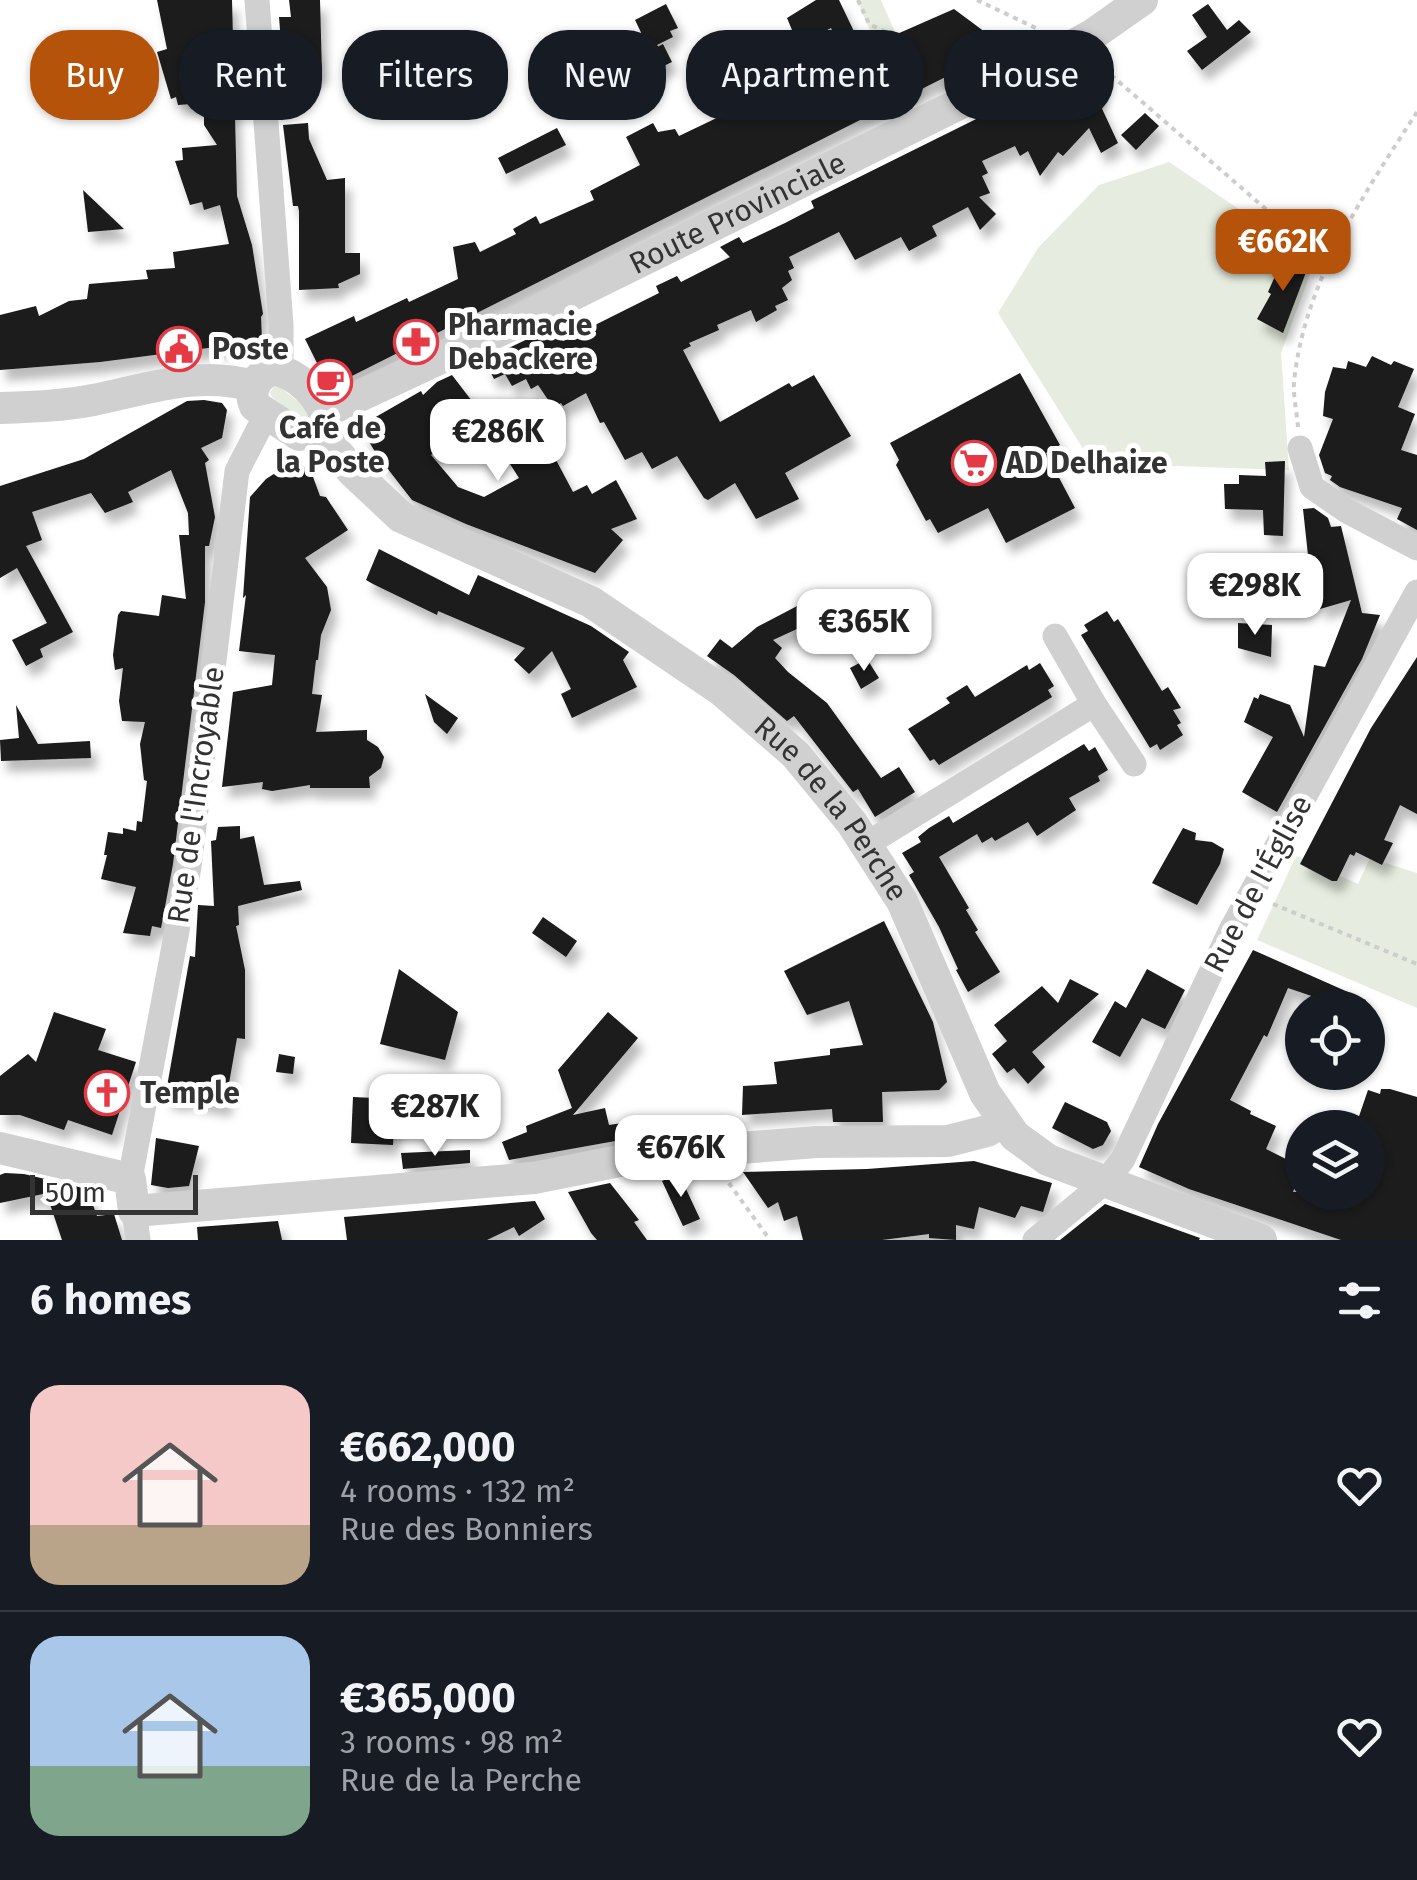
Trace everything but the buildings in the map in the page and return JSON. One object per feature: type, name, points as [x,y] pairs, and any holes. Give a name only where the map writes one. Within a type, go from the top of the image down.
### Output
[{"type":"street","points":[[257,0],[281,325],[267,390]]},
{"type":"street","name":"Route Provinciale","points":[[1097,30],[1142,0]]},
{"type":"street","name":"Route Provinciale","points":[[322,421],[944,110]]},
{"type":"street","name":"Rue de la Perche","points":[[267,390],[290,373],[320,402],[322,421],[359,479],[402,517],[591,602],[721,690],[806,766],[867,844],[911,919],[978,1080],[1002,1122],[1022,1143],[1041,1156],[1261,1240]]},
{"type":"street","points":[[0,408],[74,403],[192,379],[224,379],[267,390],[299,435],[308,436],[322,421]]},
{"type":"street","name":"Rue de l'Incroyable","points":[[134,1210],[189,867],[237,471],[267,390]]},
{"type":"street","points":[[1300,448],[1312,487],[1417,548]]},
{"type":"street","name":"Rue de l'Église","points":[[1035,1240],[1106,1180],[1122,1159],[1250,895],[1417,592]]},
{"type":"street","points":[[1055,636],[1134,764]]},
{"type":"street","points":[[867,844],[1094,704]]},
{"type":"street","points":[[0,1148],[134,1210],[534,1178],[650,1154],[817,1142],[948,1141],[977,1134],[1002,1122]]},
{"type":"path","points":[[858,0],[869,24],[882,30]]},
{"type":"path","points":[[977,0],[1038,30]]},
{"type":"path","points":[[1114,77],[1274,216],[1334,252]]},
{"type":"path","points":[[1300,448],[1294,384],[1306,320],[1334,252],[1370,185],[1417,112]]},
{"type":"path","points":[[1250,895],[1417,964]]},
{"type":"path","points":[[705,1151],[770,1240]]},
{"type":"shaded area","points":[[857,0],[881,0],[894,30],[870,30]]},
{"type":"shaded area","points":[[1169,162],[1315,260],[1281,353],[1289,470],[1092,463],[998,313],[1038,248],[1099,185]]},
{"type":"shaded area","points":[[274,387],[280,387],[312,417],[302,422],[272,397]]},
{"type":"shaded area","points":[[1296,856],[1358,884],[1370,858],[1417,873],[1417,1008],[1385,994],[1385,990],[1375,990],[1257,940]]},
{"type":"place","name":"Pharmacie Debackere","points":[[416,342]]},
{"type":"place","name":"Poste","points":[[179,349]]},
{"type":"place","name":"Café de la Poste","points":[[330,382]]},
{"type":"place","name":"AD Delhaize","points":[[974,463]]},
{"type":"place","name":"Temple","points":[[107,1093]]}]
